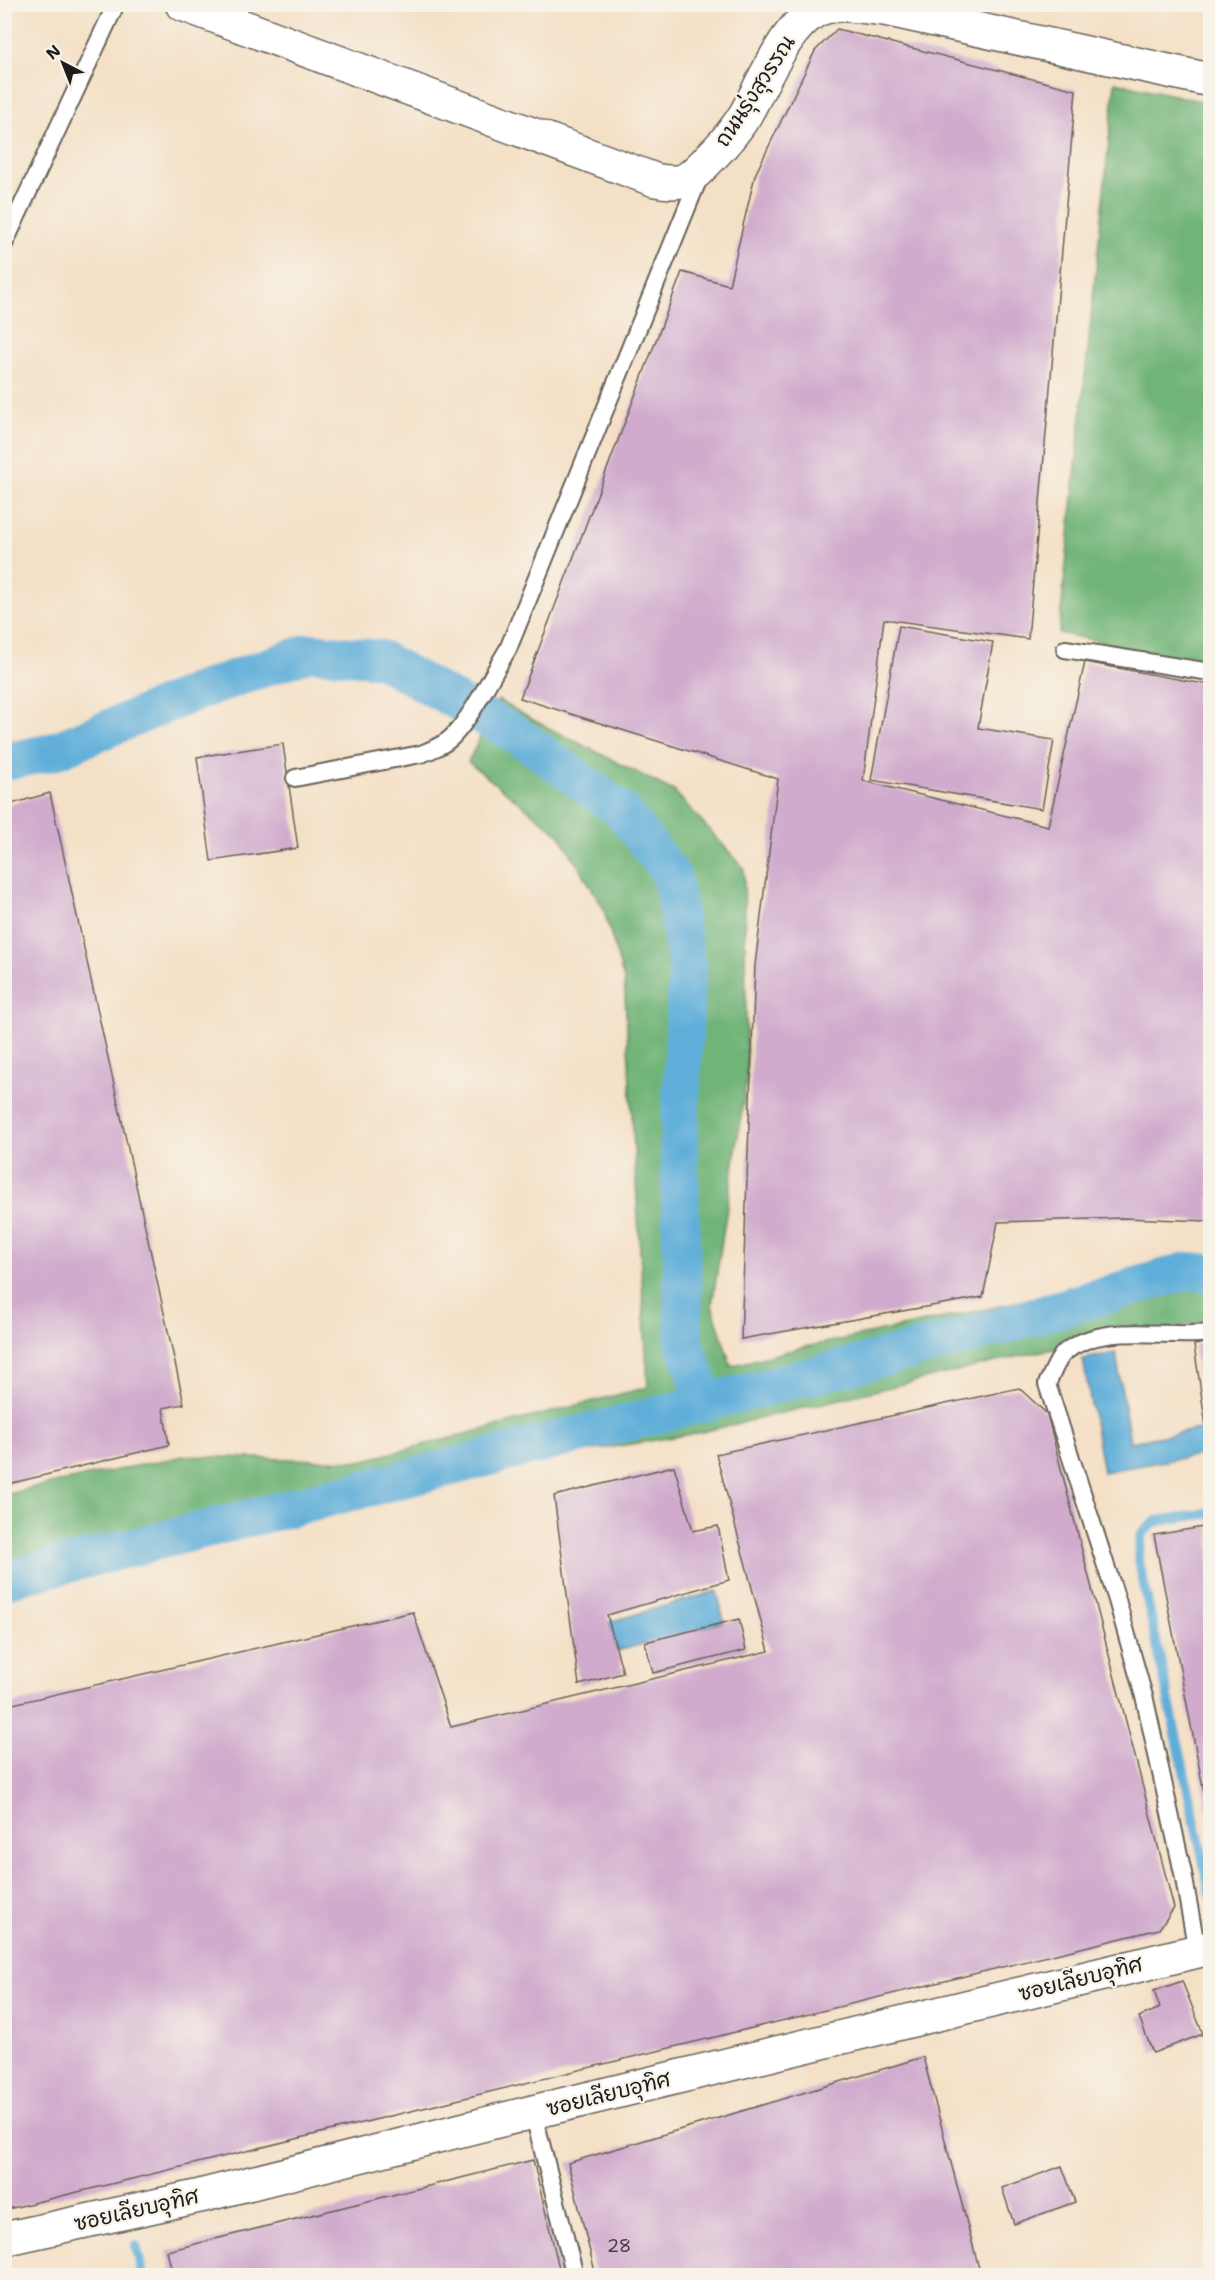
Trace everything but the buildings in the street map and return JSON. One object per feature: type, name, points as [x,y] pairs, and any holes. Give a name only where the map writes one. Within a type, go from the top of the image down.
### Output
[{"type":"street","name":"ถนนรุ่งสุวรรณ","points":[[182,4],[655,180],[668,182],[684,180],[705,163],[726,141],[744,116],[785,43],[801,21],[823,6],[852,5],[884,9],[1210,80]]},
{"type":"street","name":"ซอยเลียบอุทิศ","points":[[4,2239],[200,2196],[533,2112],[1204,1949]]},
{"type":"lane","points":[[4,244],[116,4]]},
{"type":"lane","points":[[295,778],[421,754],[436,748],[452,737],[471,710],[508,649],[705,163]]},
{"type":"lane","points":[[1065,649],[1210,672]]},
{"type":"lane","points":[[1204,1949],[1183,1873],[1145,1700],[1114,1589],[1047,1384],[1063,1353],[1085,1339],[1114,1334],[1194,1335],[1210,1332]]},
{"type":"lane","points":[[533,2112],[575,2276]]},
{"type":"green space","points":[[1115,82],[1210,103],[1210,665],[1059,633]]},
{"type":"green space","points":[[498,700],[674,791],[744,868],[747,1078],[712,1305],[731,1366],[796,1349],[992,1308],[1210,1255],[1210,1321],[1037,1352],[698,1433],[516,1463],[5,1592],[5,1495],[184,1456],[361,1461],[648,1387],[624,980],[603,907],[559,834],[468,762]]},
{"type":"water","points":[[1116,1353],[1130,1442],[1206,1428],[1210,1453],[1103,1472],[1083,1359]]},
{"type":"water","points":[[717,1591],[724,1622],[617,1651],[609,1622]]},
{"type":"waterway","points":[[4,762],[52,752],[196,692],[310,652],[381,659],[520,737],[623,812],[672,876],[687,968],[679,1143],[684,1343],[707,1403]]},
{"type":"waterway","points":[[4,1580],[961,1338],[1187,1271],[1210,1273]]},
{"type":"waterway","points":[[1210,1513],[1157,1521],[1142,1533],[1138,1557],[1210,1892]]},
{"type":"waterway","points":[[136,2246],[143,2276]]}]
